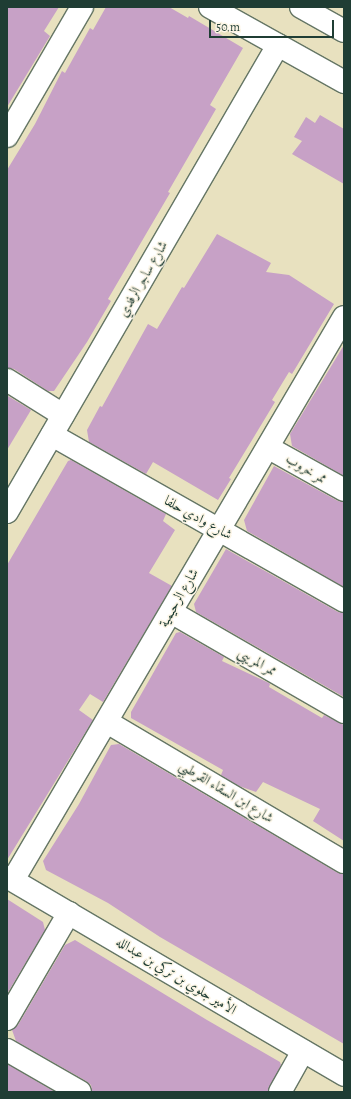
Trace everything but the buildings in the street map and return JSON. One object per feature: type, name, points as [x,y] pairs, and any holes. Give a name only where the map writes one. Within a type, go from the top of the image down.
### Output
[{"type":"street","points":[[10,124],[82,7]]},
{"type":"street","points":[[210,7],[344,82]]},
{"type":"street","points":[[301,7],[344,31]]},
{"type":"street","name":"شارع ساجر الرفدي","points":[[7,512],[278,45]]},
{"type":"street","name":"شارع الرحيمية","points":[[10,878],[107,722],[218,529],[269,448],[344,317]]},
{"type":"street","points":[[7,380],[63,415]]},
{"type":"street","name":"شارع وادي حلفا","points":[[52,435],[344,601]]},
{"type":"street","name":"ممر خروب","points":[[269,448],[344,490]]},
{"type":"street","name":"ممر المريبي","points":[[171,612],[344,712]]},
{"type":"street","name":"شارع ابن السقاء القرطبي","points":[[107,722],[344,862]]},
{"type":"street","name":"الأمير جلوي بن تركي بن عبدالله","points":[[10,878],[344,1075]]},
{"type":"street","points":[[7,1019],[69,912]]},
{"type":"street","points":[[7,1050],[80,1092]]},
{"type":"street","points":[[280,1092],[303,1051]]}]
